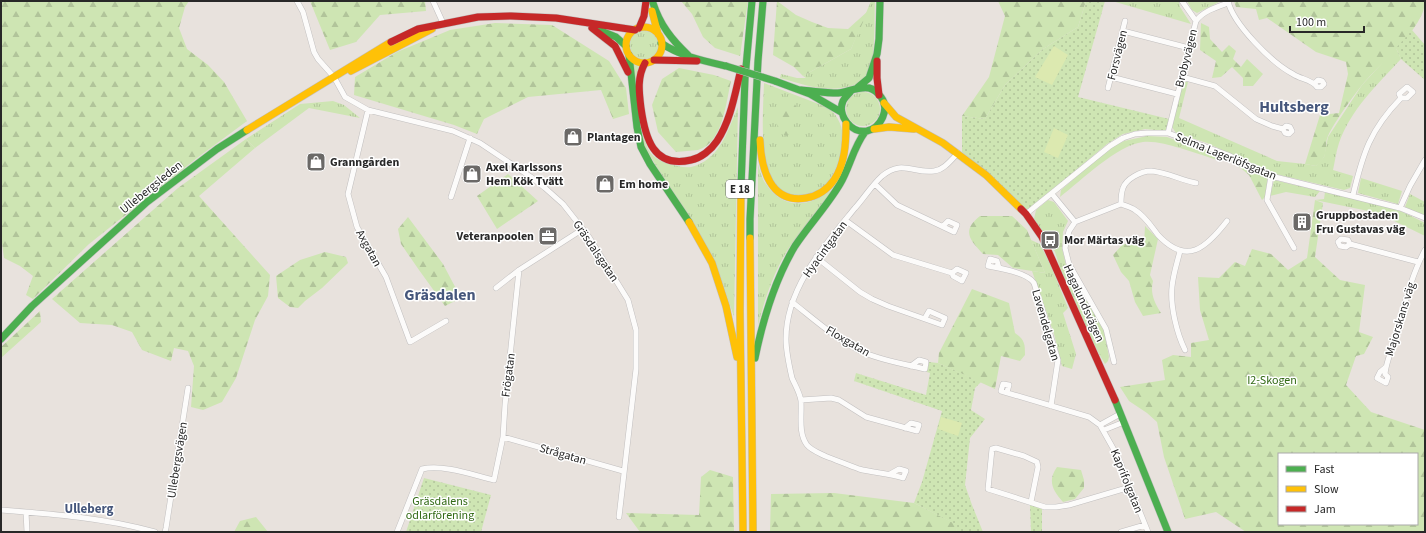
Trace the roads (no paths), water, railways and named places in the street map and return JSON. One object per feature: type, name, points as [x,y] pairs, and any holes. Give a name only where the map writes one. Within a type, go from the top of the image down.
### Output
[{"type":"main road","name":"E 18","points":[[743,532],[740,210],[742,132],[747,49],[752,1]]},
{"type":"main road","name":"E 18","points":[[753,532],[750,219],[763,1]]},
{"type":"main road","points":[[865,132],[858,131],[846,124],[841,112],[843,100],[869,78],[880,39],[880,1]]},
{"type":"main road","points":[[651,2],[637,29],[628,37],[626,46],[629,55],[638,132],[643,151],[650,164],[688,219],[712,264],[726,306],[741,378]]},
{"type":"main road","points":[[651,2],[653,17],[661,43],[661,50],[654,60]]},
{"type":"main road","points":[[651,2],[665,32],[688,55]]},
{"type":"main road","name":"Ullebergsleden","points":[[1,339],[32,306],[147,202],[216,149],[392,42],[418,30],[443,23],[478,17],[511,16],[556,18],[637,29]]},
{"type":"main road","name":"Ullebergsleden","points":[[573,21],[615,35],[626,46]]},
{"type":"main road","points":[[592,28],[615,46],[632,82]]},
{"type":"main road","points":[[637,29],[650,29],[659,36]]},
{"type":"main road","points":[[661,43],[670,50],[801,90],[830,104],[841,112]]},
{"type":"main road","points":[[645,63],[640,74],[640,96],[648,138],[651,146],[660,156],[665,159],[688,162],[704,156],[716,143],[721,134],[730,112],[747,49]]},
{"type":"main road","points":[[759,51],[760,155],[769,182],[779,192],[785,196],[798,199],[816,195],[827,188],[836,176],[843,159],[846,139],[846,124]]},
{"type":"main road","points":[[877,54],[879,95]]},
{"type":"main road","points":[[629,55],[636,61],[645,63],[654,60],[694,61],[724,66]]},
{"type":"main road","points":[[752,377],[768,303],[780,272],[796,245],[840,183],[856,145],[865,132],[880,124],[884,117],[884,103],[879,95],[869,88],[827,93],[801,90]]},
{"type":"main road","name":"Hagalundsvägen","points":[[884,103],[896,117],[958,153],[986,175],[1026,214],[1042,237],[1124,422],[1168,532]]},
{"type":"main road","name":"Hagalundsvägen","points":[[874,128],[889,127],[917,129]]},
{"type":"street","name":"Gräsdalsgatan","points":[[297,1],[303,12],[314,52],[318,59],[334,76],[345,97],[368,110],[453,131],[480,143],[531,177],[563,204],[589,236],[628,300],[636,330],[636,369],[623,471],[619,517]]},
{"type":"street","points":[[432,1],[443,23]]},
{"type":"street","points":[[1182,1],[1196,21]]},
{"type":"street","points":[[1228,2],[1249,36],[1262,51],[1294,75],[1315,83]]},
{"type":"street","name":"Brobyvägen","points":[[1168,133],[1196,21],[1209,10],[1228,2]]},
{"type":"street","name":"Forsvägen","points":[[1108,88],[1125,21]]},
{"type":"street","points":[[1123,31],[1189,48]]},
{"type":"street","points":[[1111,77],[1177,94]]},
{"type":"street","points":[[1182,77],[1215,86],[1256,119],[1283,129]]},
{"type":"street","points":[[1353,195],[1361,161],[1367,146],[1375,131],[1392,107],[1401,98]]},
{"type":"street","name":"Axgatan","points":[[368,110],[348,194],[357,227],[386,277],[410,342],[446,321]]},
{"type":"street","name":"Selma Lagerlöfsgatan","points":[[1026,214],[1110,146],[1123,138],[1147,132],[1168,133],[1228,155],[1271,176],[1353,195],[1400,208],[1425,218]]},
{"type":"street","points":[[451,197],[470,138]]},
{"type":"street","name":"Hyacintgatan","points":[[890,474],[860,469],[812,449],[807,445],[802,433],[801,400],[792,378],[787,357],[787,320],[792,302],[801,282],[816,257],[882,176],[897,168],[903,167],[935,171],[942,168],[958,153]]},
{"type":"street","points":[[1400,208],[1410,186],[1425,160]]},
{"type":"street","points":[[1121,204],[1123,187],[1130,179],[1141,173],[1149,171],[1196,183]]},
{"type":"street","points":[[1271,176],[1267,200],[1294,248]]},
{"type":"street","points":[[875,184],[897,205],[942,226]]},
{"type":"street","points":[[1052,194],[1075,222]]},
{"type":"street","points":[[1114,362],[1106,329],[1069,264],[1065,248],[1069,231],[1075,222],[1121,204],[1134,209],[1142,215],[1169,245],[1180,251],[1193,250],[1203,247],[1218,234],[1227,221]]},
{"type":"street","points":[[845,220],[893,255],[952,273]]},
{"type":"street","points":[[496,288],[519,270],[583,229]]},
{"type":"street","points":[[1350,244],[1418,262]]},
{"type":"street","name":"Majorskans väg","points":[[1386,367],[1418,262],[1425,250]]},
{"type":"street","points":[[1180,251],[1173,279],[1172,294],[1173,308],[1181,342],[1185,350]]},
{"type":"street","points":[[816,257],[860,292],[872,299],[888,306],[926,318]]},
{"type":"street","name":"Lavendelgatan","points":[[999,268],[1028,277],[1034,283],[1058,360],[1051,406]]},
{"type":"street","name":"Frögatan","points":[[397,532],[422,469],[431,467],[442,468],[494,480],[503,437],[519,270]]},
{"type":"street","name":"Floxgatan","points":[[792,302],[838,338],[877,357],[911,366]]},
{"type":"street","name":"Ullebergsvägen","points":[[164,532],[176,473],[188,388]]},
{"type":"street","name":"Kaprifolgatan","points":[[1007,392],[1089,417],[1100,425],[1118,457],[1148,532]]},
{"type":"street","points":[[801,400],[831,398],[839,400],[866,417],[905,428]]},
{"type":"street","points":[[1100,425],[1120,414]]},
{"type":"street","points":[[1104,430],[1124,422]]},
{"type":"street","name":"Strågatan","points":[[503,437],[623,471]]},
{"type":"street","points":[[1032,502],[1038,467],[1037,462],[1024,456],[996,448],[992,449],[988,489],[1045,507],[1069,505],[1130,487]]},
{"type":"street","points":[[1,510],[120,523],[135,529],[155,532]]},
{"type":"street","points":[[26,512],[27,532]]},
{"type":"street","points":[[1121,532],[1145,525]]},
{"type":"place","name":"Plantagen","points":[[573,137]]},
{"type":"place","name":"Granngården","points":[[316,162]]},
{"type":"place","name":"Axel Karlssons Hem Kök Tvätt","points":[[472,174]]},
{"type":"place","name":"Em home","points":[[605,184]]},
{"type":"place","name":"Gruppbostaden Fru Gustavas väg","points":[[1302,222]]},
{"type":"place","name":"Veteranpoolen","points":[[548,236]]},
{"type":"place","name":"Mor Märtas väg","points":[[1050,240]]},
{"type":"district","name":"Hultsberg","points":[[1294,106]]},
{"type":"district","name":"Gräsdalen","points":[[440,294]]},
{"type":"district","name":"Ulleberg","points":[[89,508]]},
{"type":"park label","name":"I2-Skogen","points":[[1272,380]]},
{"type":"park label","name":"Gräsdalens odlarförening","points":[[440,508]]}]
